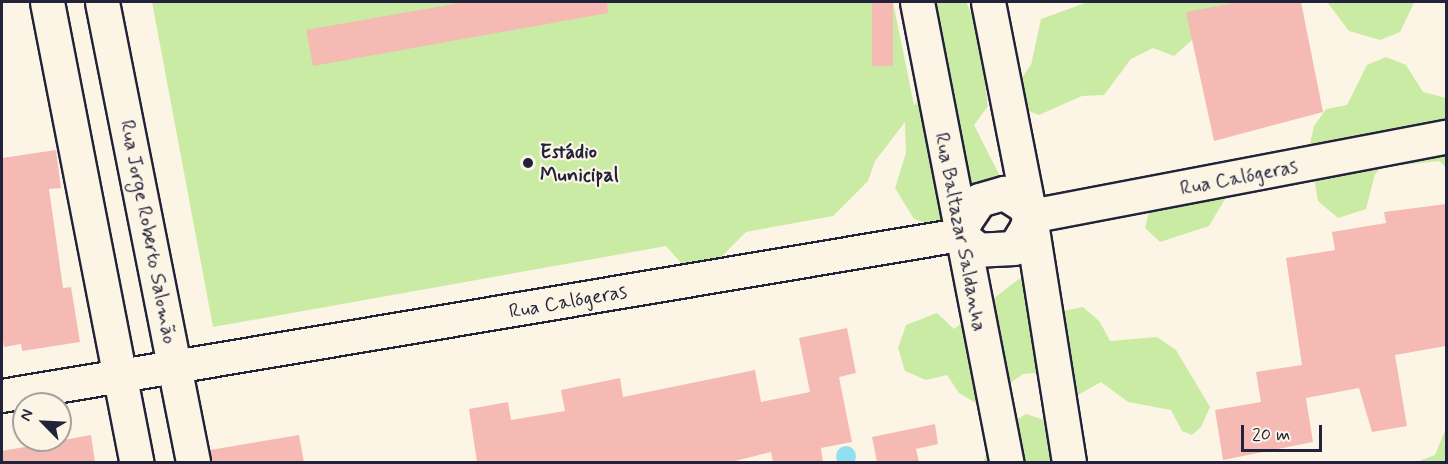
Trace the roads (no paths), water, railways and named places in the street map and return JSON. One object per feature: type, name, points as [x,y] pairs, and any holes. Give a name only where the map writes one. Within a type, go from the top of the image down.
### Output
[{"type":"main road","points":[[47,2],[136,462]]},
{"type":"main road","name":"Rua Jorge Roberto Salomão","points":[[102,2],[193,462]]},
{"type":"main road","name":"Rua Baltazar Saldanha","points":[[917,2],[960,235],[1006,462]]},
{"type":"main road","points":[[988,2],[1030,216],[1069,462]]},
{"type":"main road","name":"Rua Calógeras","points":[[1030,216],[1446,137]]},
{"type":"main road","points":[[990,194],[1016,197],[1030,216],[1022,239],[1003,252],[979,250],[960,235],[970,210],[990,194]]},
{"type":"street","name":"Rua Calógeras","points":[[2,396],[118,376],[176,370],[960,235]]},
{"type":"water","points":[[846,446],[853,449],[856,456],[853,463],[846,466],[839,463],[836,456],[839,449]]},
{"type":"place","name":"Estádio Municipal","points":[[528,163]]}]
